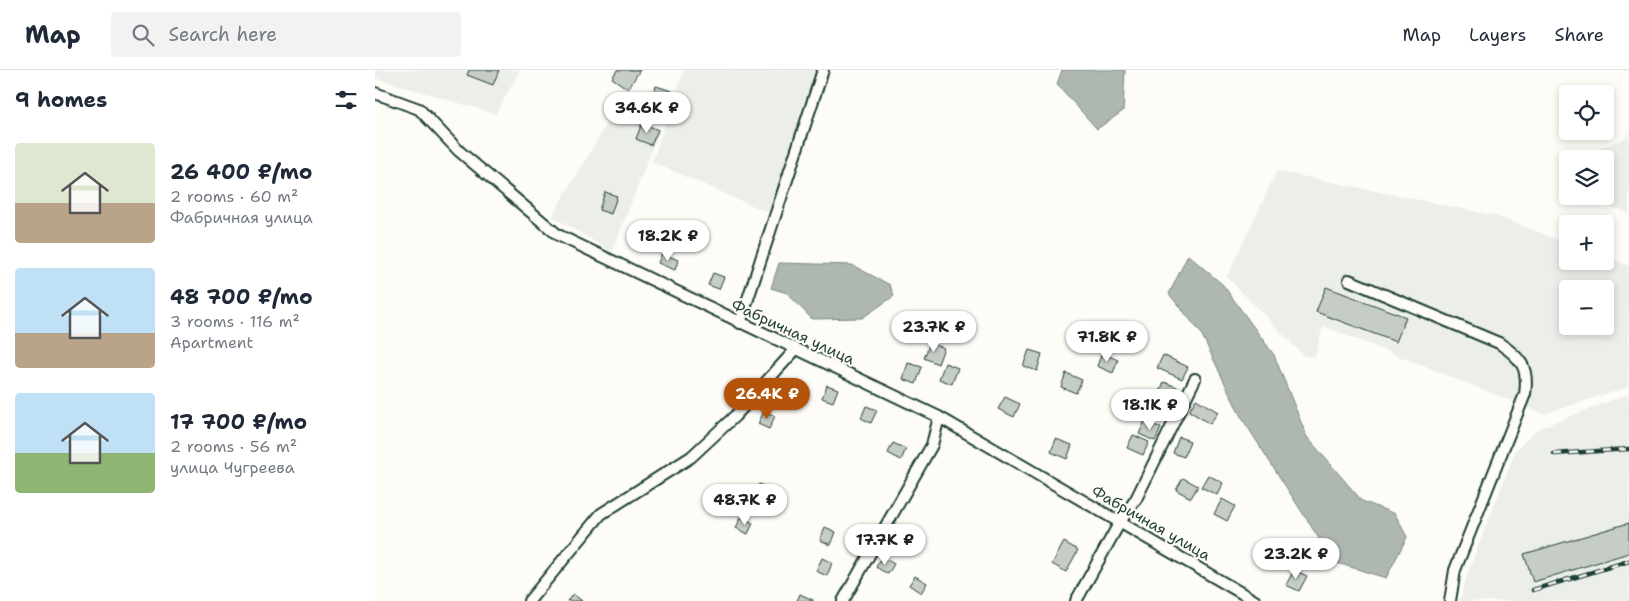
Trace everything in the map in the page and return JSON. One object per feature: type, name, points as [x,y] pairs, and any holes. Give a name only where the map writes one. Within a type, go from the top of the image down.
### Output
[{"type":"street","points":[[740,323],[823,70]]},
{"type":"street","name":"Фабричная улица","points":[[375,93],[419,109],[459,151],[558,235],[939,417],[1120,522],[1244,598],[1255,601]]},
{"type":"street","points":[[1349,280],[1499,343],[1514,353],[1526,372],[1525,394],[1455,570],[1450,601]]},
{"type":"street","points":[[529,601],[601,514],[691,457],[742,409],[796,349]]},
{"type":"street","points":[[1076,601],[1120,522],[1136,499],[1195,379]]},
{"type":"street","points":[[843,601],[932,445],[939,417]]},
{"type":"shaded area","points":[[375,70],[520,70],[496,114],[375,78]]},
{"type":"shaded area","points":[[684,70],[817,70],[769,213],[652,162]]},
{"type":"shaded area","points":[[1062,70],[1125,70],[1123,111],[1097,129],[1057,84]]},
{"type":"shaded area","points":[[615,110],[660,129],[612,252],[552,216]]},
{"type":"shaded area","points":[[1629,129],[1629,213],[1605,205],[1614,205],[1614,150],[1597,150],[1627,137]]},
{"type":"shaded area","points":[[1277,171],[1493,215],[1559,240],[1559,270],[1614,270],[1614,260],[1629,266],[1628,387],[1544,414],[1323,326],[1315,356],[1304,356],[1227,277]]},
{"type":"shaded area","points":[[1188,255],[1223,285],[1274,355],[1307,437],[1362,501],[1395,514],[1407,537],[1386,578],[1334,562],[1240,415],[1201,333],[1169,294]]},
{"type":"shaded area","points":[[779,263],[852,265],[890,285],[894,296],[862,318],[812,319],[787,293],[771,288]]},
{"type":"shaded area","points":[[1629,394],[1629,601],[1460,601],[1468,572],[1516,450],[1539,428]]},
{"type":"building","points":[[469,70],[499,70],[493,85],[467,75]]},
{"type":"building","points":[[617,70],[640,70],[628,89],[612,78]]},
{"type":"building","points":[[656,86],[672,91],[663,118],[647,113]]},
{"type":"building","points":[[642,123],[658,130],[651,145],[636,139]]},
{"type":"building","points":[[605,192],[617,196],[611,214],[599,210]]},
{"type":"building","points":[[662,253],[678,260],[675,270],[658,263]]},
{"type":"building","points":[[713,273],[724,277],[719,289],[708,285]]},
{"type":"building","points":[[1326,287],[1406,317],[1396,342],[1316,312]]},
{"type":"building","points":[[930,343],[944,348],[938,364],[924,358]]},
{"type":"building","points":[[1029,350],[1042,354],[1037,371],[1023,366]]},
{"type":"building","points":[[1102,353],[1118,360],[1113,373],[1097,366]]},
{"type":"building","points":[[1163,355],[1188,367],[1182,379],[1157,368]]},
{"type":"building","points":[[908,363],[922,367],[916,384],[903,379]]},
{"type":"building","points":[[945,363],[958,368],[952,384],[939,379]]},
{"type":"building","points":[[1066,373],[1082,380],[1076,393],[1061,387]]},
{"type":"building","points":[[1164,382],[1177,387],[1171,403],[1158,397]]},
{"type":"building","points":[[827,385],[838,389],[833,402],[822,398]]},
{"type":"building","points":[[1005,397],[1020,404],[1014,417],[998,409]]},
{"type":"building","points":[[1196,399],[1218,412],[1210,424],[1189,411]]},
{"type":"building","points":[[866,406],[877,410],[871,423],[861,418]]},
{"type":"building","points":[[764,411],[775,416],[769,429],[758,424]]},
{"type":"building","points":[[1145,421],[1161,428],[1155,441],[1139,434]]},
{"type":"building","points":[[1133,435],[1149,442],[1143,455],[1127,448]]},
{"type":"building","points":[[1179,437],[1190,441],[1184,457],[1173,453]]},
{"type":"building","points":[[1056,439],[1072,445],[1067,459],[1051,452]]},
{"type":"building","points":[[893,443],[906,449],[901,460],[888,453]]},
{"type":"building","points":[[1208,475],[1223,483],[1217,495],[1201,487]]},
{"type":"building","points":[[1183,478],[1198,486],[1191,498],[1176,490]]},
{"type":"building","points":[[759,484],[770,489],[765,502],[754,497]]},
{"type":"building","points":[[1222,499],[1235,506],[1227,521],[1214,514]]},
{"type":"building","points":[[741,517],[753,523],[748,534],[736,528]]},
{"type":"building","points":[[1629,523],[1629,553],[1533,582],[1524,554]]},
{"type":"building","points":[[825,527],[836,532],[831,545],[820,540]]},
{"type":"building","points":[[1064,542],[1078,550],[1066,572],[1052,564]]},
{"type":"building","points":[[882,557],[894,564],[888,574],[876,567]]},
{"type":"building","points":[[822,558],[832,563],[827,576],[816,571]]},
{"type":"building","points":[[1294,570],[1307,576],[1299,591],[1286,585]]},
{"type":"building","points":[[915,576],[927,583],[921,593],[909,585]]},
{"type":"building","points":[[573,594],[582,601],[567,601]]},
{"type":"building","points":[[800,594],[813,600],[813,601],[797,601]]},
{"type":"railway","points":[[1554,454],[1629,449]]},
{"type":"railway","points":[[1533,590],[1629,561]]}]
